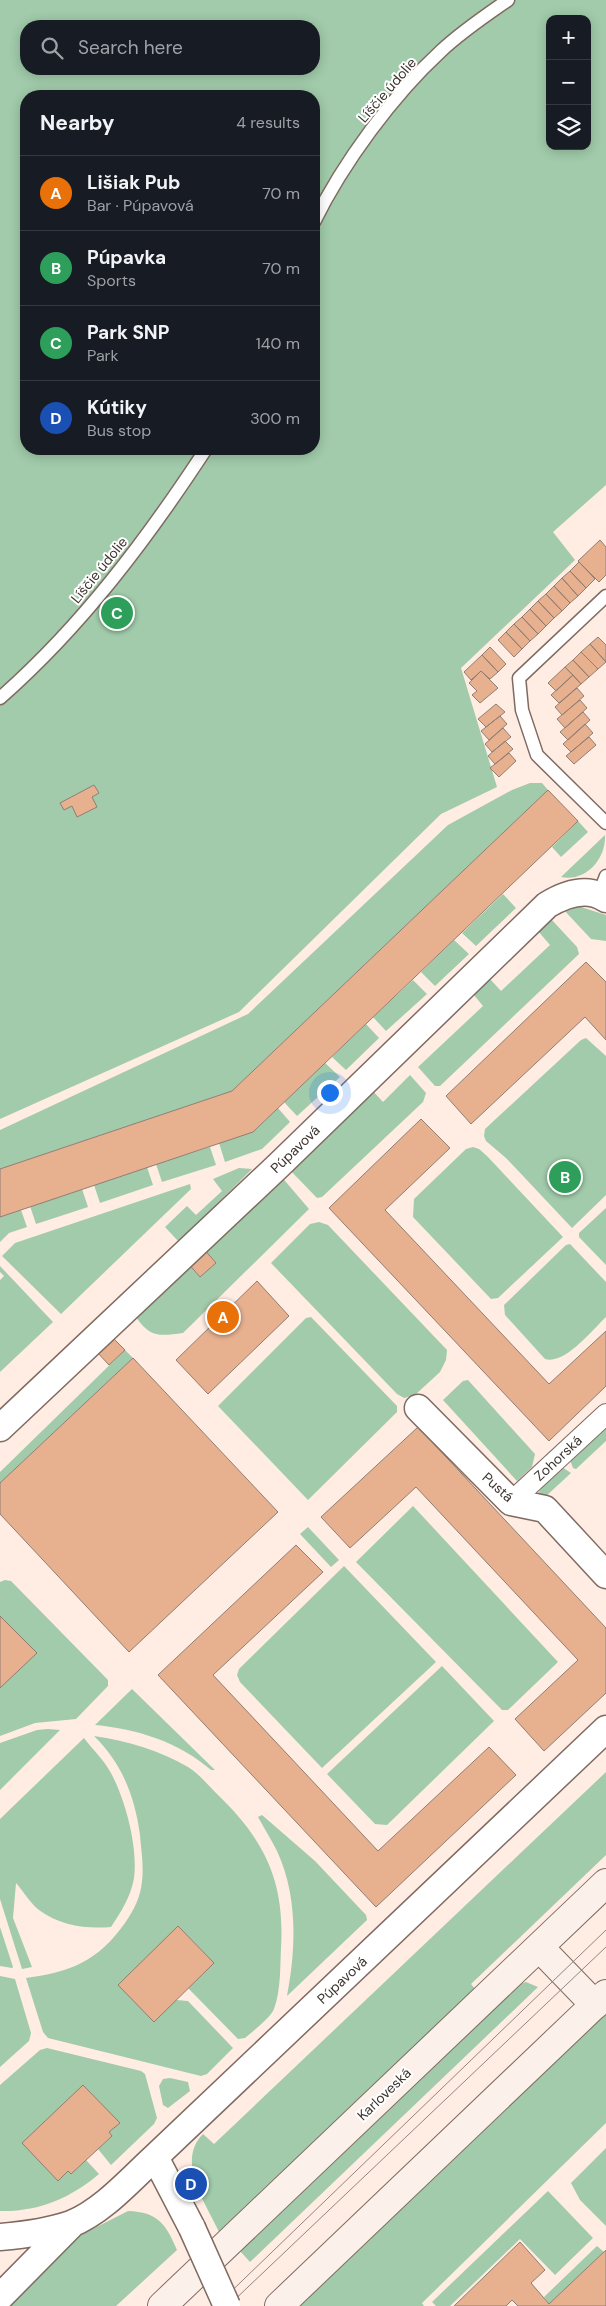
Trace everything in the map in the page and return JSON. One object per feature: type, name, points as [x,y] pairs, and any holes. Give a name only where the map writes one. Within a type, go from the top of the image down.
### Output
[{"type":"main road","name":"Karloveská","points":[[162,2306],[606,1883]]},
{"type":"main road","points":[[280,2306],[600,2000],[539,1947]]},
{"type":"street","name":"Púpavová","points":[[0,1428],[279,1165],[547,906],[560,897],[572,893],[604,890]]},
{"type":"street","name":"Pustá","points":[[418,1408],[511,1502],[545,1509],[606,1575]]},
{"type":"street","name":"Zohorská","points":[[511,1502],[606,1414]]},
{"type":"street","name":"Púpavová","points":[[8,2290],[72,2223],[106,2201],[155,2157],[606,1729]]},
{"type":"street","points":[[155,2157],[192,2228],[227,2306]]},
{"type":"street","name":"Púpavová","points":[[0,2239],[40,2233],[72,2223]]},
{"type":"street","points":[[0,2239],[11,2246],[16,2254],[19,2270],[8,2290]]},
{"type":"lane","name":"Líščie údolie","points":[[320,212],[359,145],[394,102],[440,51],[481,18],[508,0]]},
{"type":"lane","name":"Líščie údolie","points":[[0,698],[48,652],[86,611],[171,503],[202,455]]},
{"type":"lane","points":[[606,596],[520,678],[522,710],[537,755],[606,823]]},
{"type":"green space","points":[[0,0],[606,0],[606,485],[553,532],[575,560],[461,668],[497,787],[441,814],[239,1012],[0,1119]]},
{"type":"green space","points":[[530,783],[542,783],[548,790],[232,1091],[0,1169],[0,1130],[248,1014],[448,825],[512,790]]},
{"type":"green space","points":[[578,821],[588,832],[561,857],[552,847]]},
{"type":"green space","points":[[605,835],[602,853],[592,867],[578,876],[570,878],[561,877]]},
{"type":"green space","points":[[503,894],[516,908],[476,946],[462,933]]},
{"type":"green space","points":[[581,907],[606,915],[606,941],[591,939],[563,909]]},
{"type":"green space","points":[[551,919],[577,947],[579,954],[440,1086],[435,1086],[418,1067],[483,1006],[474,995],[490,979],[501,991],[550,945],[538,931]]},
{"type":"green space","points":[[454,940],[469,954],[435,986],[421,972]]},
{"type":"green space","points":[[413,980],[427,994],[386,1031],[373,1017]]},
{"type":"green space","points":[[366,1024],[379,1038],[346,1070],[332,1057]]},
{"type":"green space","points":[[586,1038],[606,1056],[606,1195],[572,1228],[506,1158],[486,1141],[484,1136],[485,1129],[581,1040]]},
{"type":"green space","points":[[325,1063],[340,1077],[297,1116],[284,1102]]},
{"type":"green space","points":[[410,1075],[426,1093],[423,1102],[322,1197],[317,1198],[288,1168],[371,1089],[383,1102]]},
{"type":"green space","points":[[278,1108],[290,1122],[262,1149],[225,1162],[219,1143],[253,1132]]},
{"type":"green space","points":[[210,1147],[216,1165],[162,1182],[156,1164]]},
{"type":"green space","points":[[473,1147],[479,1149],[487,1156],[563,1237],[498,1298],[491,1299],[413,1217],[414,1199],[466,1149]]},
{"type":"green space","points":[[147,1167],[153,1185],[100,1203],[94,1185]]},
{"type":"green space","points":[[239,1168],[252,1169],[179,1242],[165,1227],[187,1206],[196,1215],[222,1191],[213,1179]]},
{"type":"green space","points":[[280,1175],[309,1209],[183,1333],[162,1335],[146,1329],[136,1317],[187,1262],[200,1277],[216,1263],[203,1248]]},
{"type":"green space","points":[[190,1184],[191,1189],[61,1314],[2,1256],[15,1243]]},
{"type":"green space","points":[[82,1189],[88,1207],[36,1224],[30,1206]]},
{"type":"green space","points":[[606,1208],[606,1265],[579,1237],[579,1233]]},
{"type":"green space","points":[[21,1210],[27,1227],[9,1233],[0,1242],[0,1217]]},
{"type":"green space","points":[[319,1222],[328,1225],[447,1350],[446,1360],[440,1372],[415,1395],[404,1398],[397,1394],[271,1263],[310,1224]]},
{"type":"green space","points":[[570,1244],[606,1282],[606,1317],[586,1338],[569,1352],[561,1357],[545,1359],[505,1315],[504,1305],[566,1245]]},
{"type":"green space","points":[[0,1266],[53,1322],[0,1372],[0,1280],[4,1276],[0,1272]]},
{"type":"green space","points":[[311,1317],[397,1406],[397,1412],[308,1500],[218,1406],[306,1318]]},
{"type":"green space","points":[[125,1350],[133,1358],[0,1483],[0,1472]]},
{"type":"green space","points":[[468,1380],[535,1454],[532,1467],[517,1481],[443,1400],[463,1381]]},
{"type":"green space","points":[[606,1425],[606,1441],[576,1469],[573,1468],[570,1460]]},
{"type":"green space","points":[[562,1467],[571,1473],[545,1497],[536,1497],[544,1484]]},
{"type":"green space","points":[[413,1506],[558,1662],[508,1710],[502,1710],[356,1562]]},
{"type":"green space","points":[[308,1527],[339,1560],[331,1567],[300,1534]]},
{"type":"green space","points":[[344,1566],[436,1662],[322,1768],[240,1682],[237,1675],[239,1669]]},
{"type":"green space","points":[[5,1580],[11,1581],[108,1680],[108,1686],[76,1719],[35,1723],[0,1736],[0,1582]]},
{"type":"green space","points":[[442,1666],[494,1721],[387,1825],[375,1824],[327,1774]]},
{"type":"green space","points":[[132,1689],[215,1770],[211,1770],[199,1760],[157,1738],[95,1725]]},
{"type":"green space","points":[[37,1730],[60,1730],[0,1790],[0,1743]]},
{"type":"green space","points":[[94,1736],[154,1751],[177,1761],[195,1772],[233,1810],[247,1827],[259,1844],[275,1881],[281,1924],[278,1994],[274,2009],[269,2016],[245,2038],[238,2039],[188,1988],[214,1963],[178,1926],[176,2000],[188,2001],[233,2048],[207,2074],[201,2076],[48,2038],[43,2032],[26,1978],[70,1968],[94,1956],[115,1936],[125,1923],[139,1897],[143,1875],[140,1835],[135,1807],[120,1769],[104,1746]]},
{"type":"green space","points":[[84,1738],[109,1770],[122,1798],[130,1825],[134,1853],[133,1885],[125,1904],[111,1927],[93,1927],[65,1923],[47,1915],[33,1904],[16,1883],[13,1918],[32,1967],[22,1969],[0,1899],[0,1819]]},
{"type":"green space","points":[[606,1772],[606,1855],[471,1984],[476,1990],[220,2234],[196,2184],[193,2170],[192,2157],[195,2145],[203,2134],[214,2144]]},
{"type":"green space","points":[[262,1815],[315,1861],[366,1915],[367,1920],[287,1996],[292,1960],[292,1904],[284,1868],[258,1817]]},
{"type":"green space","points":[[0,1927],[13,1967],[12,1968],[0,1966]]},
{"type":"green space","points":[[0,1976],[15,1979],[31,2033],[29,2041],[0,2067]]},
{"type":"green space","points":[[526,1982],[538,1987],[250,2262],[240,2251],[517,1985]]},
{"type":"green space","points":[[606,2013],[606,2123],[422,2303],[424,2306],[299,2306]]},
{"type":"green space","points":[[47,2048],[141,2071],[145,2074],[157,2118],[154,2124],[111,2165],[98,2149],[112,2136],[109,2132],[119,2123],[83,2085],[58,2180],[68,2171],[71,2174],[86,2160],[99,2174],[77,2190],[53,2202],[28,2209],[0,2211],[0,2085],[40,2050]]},
{"type":"green space","points":[[170,2078],[188,2082],[190,2091],[168,2108],[163,2105],[159,2086],[163,2079]]},
{"type":"green space","points":[[606,2148],[606,2226],[580,2200],[571,2183]]},
{"type":"green space","points":[[548,2191],[593,2238],[555,2275],[520,2239],[450,2306],[436,2306],[432,2302]]},
{"type":"green space","points":[[128,2211],[147,2214],[160,2221],[165,2226],[177,2250],[116,2306],[7,2306],[75,2238]]},
{"type":"green space","points":[[597,2246],[604,2252],[549,2304],[544,2297]]},
{"type":"building","points":[[600,540],[606,547],[606,575],[599,582],[578,561]]},
{"type":"building","points":[[579,562],[595,579],[586,588],[570,571]]},
{"type":"building","points":[[570,571],[586,588],[578,596],[562,578]]},
{"type":"building","points":[[562,578],[578,596],[570,603],[554,586]]},
{"type":"building","points":[[554,586],[570,603],[562,611],[546,594]]},
{"type":"building","points":[[546,594],[562,611],[554,618],[538,601]]},
{"type":"building","points":[[538,601],[554,618],[546,626],[530,609]]},
{"type":"building","points":[[530,609],[546,626],[538,634],[522,617]]},
{"type":"building","points":[[522,617],[538,634],[530,641],[514,624]]},
{"type":"building","points":[[514,624],[530,641],[522,649],[506,632]]},
{"type":"building","points":[[506,632],[522,649],[514,657],[498,640]]},
{"type":"building","points":[[598,637],[606,645],[606,662],[590,644]]},
{"type":"building","points":[[590,644],[606,662],[598,669],[581,652]]},
{"type":"building","points":[[490,647],[506,664],[498,672],[482,655]]},
{"type":"building","points":[[581,652],[598,669],[589,677],[573,660]]},
{"type":"building","points":[[482,655],[498,672],[490,679],[481,671],[471,680],[464,672]]},
{"type":"building","points":[[573,660],[589,677],[581,684],[565,667]]},
{"type":"building","points":[[565,667],[573,675],[556,691],[548,683]]},
{"type":"building","points":[[481,671],[498,688],[480,703],[472,695],[477,691],[469,683]]},
{"type":"building","points":[[573,675],[581,684],[559,703],[551,695]]},
{"type":"building","points":[[577,688],[584,696],[562,715],[555,707]]},
{"type":"building","points":[[580,700],[587,708],[565,728],[557,719]]},
{"type":"building","points":[[496,704],[505,712],[486,727],[478,719]]},
{"type":"building","points":[[583,712],[590,720],[568,740],[560,732]]},
{"type":"building","points":[[500,716],[507,724],[489,740],[481,731]]},
{"type":"building","points":[[585,724],[593,733],[571,752],[563,744]]},
{"type":"building","points":[[503,728],[511,737],[492,752],[485,744]]},
{"type":"building","points":[[589,737],[596,745],[574,764],[566,756]]},
{"type":"building","points":[[505,741],[513,749],[495,764],[488,756]]},
{"type":"building","points":[[509,753],[516,761],[499,777],[490,768]]},
{"type":"building","points":[[94,785],[99,793],[92,797],[97,807],[77,817],[72,806],[64,810],[60,803]]},
{"type":"building","points":[[548,790],[578,821],[253,1132],[0,1217],[0,1169],[232,1091]]},
{"type":"building","points":[[586,962],[606,982],[606,1040],[585,1017],[471,1124],[446,1096]]},
{"type":"building","points":[[421,1119],[450,1148],[385,1210],[549,1384],[606,1331],[606,1386],[549,1441],[329,1208]]},
{"type":"building","points":[[203,1248],[216,1263],[200,1277],[187,1262]]},
{"type":"building","points":[[257,1281],[289,1316],[208,1394],[176,1360]]},
{"type":"building","points":[[112,1337],[125,1350],[109,1365],[97,1352]]},
{"type":"building","points":[[133,1358],[278,1512],[129,1652],[0,1514],[0,1483]]},
{"type":"building","points":[[418,1427],[606,1628],[606,1693],[544,1751],[515,1719],[578,1660],[416,1487],[350,1548],[321,1517]]},
{"type":"building","points":[[296,1545],[323,1572],[213,1675],[378,1851],[489,1747],[516,1775],[376,1907],[158,1675]]},
{"type":"building","points":[[0,1616],[37,1653],[0,1688]]},
{"type":"building","points":[[178,1926],[214,1963],[154,2022],[118,1985]]},
{"type":"building","points":[[83,2085],[120,2123],[109,2132],[112,2136],[71,2174],[68,2171],[58,2181],[22,2143]]},
{"type":"building","points":[[520,2242],[545,2270],[531,2283],[549,2304],[606,2250],[606,2306],[518,2306],[512,2300],[506,2306],[454,2306]]},
{"type":"tram line","points":[[216,2306],[606,1930]]},
{"type":"tram line","points":[[228,2306],[606,1947]]},
{"type":"place","name":"Park SNP","points":[[117,613]]},
{"type":"place","name":"Púpavka","points":[[565,1177]]},
{"type":"place","name":"Lišiak Pub","points":[[223,1317]]},
{"type":"place","name":"Kútiky","points":[[191,2184]]}]
